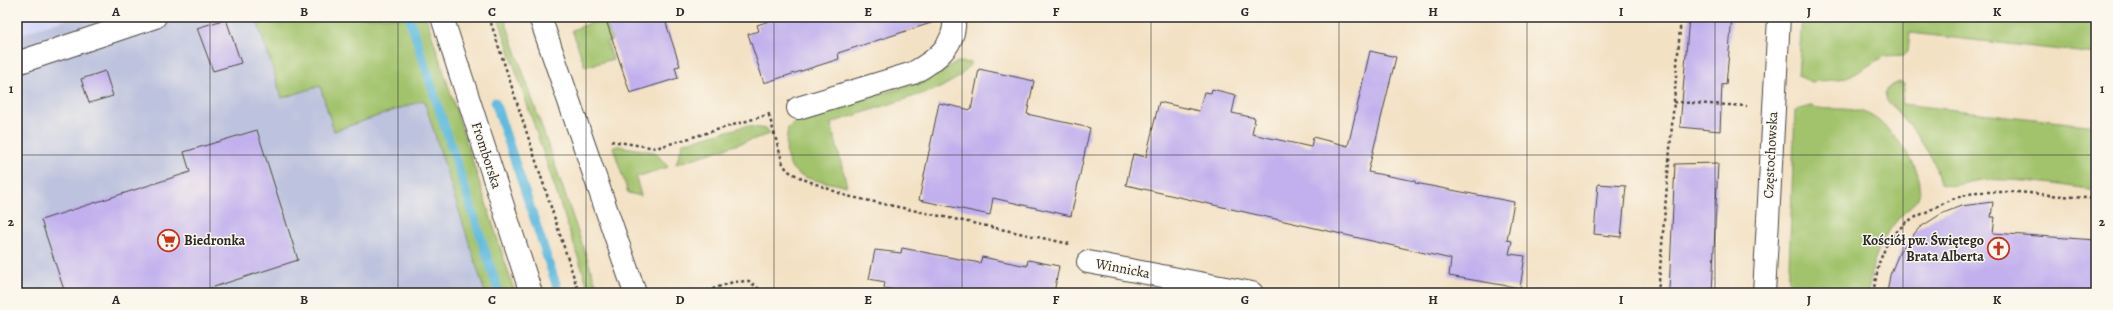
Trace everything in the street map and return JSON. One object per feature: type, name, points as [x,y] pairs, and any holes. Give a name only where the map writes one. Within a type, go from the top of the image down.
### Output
[{"type":"street","points":[[17,63],[156,17]]},
{"type":"street","name":"Fromborska","points":[[442,17],[531,293]]},
{"type":"street","points":[[540,17],[635,293]]},
{"type":"street","points":[[798,108],[913,73],[926,66],[940,56],[947,46],[953,35],[954,17]]},
{"type":"street","name":"Częstochowska","points":[[1764,293],[1779,17]]},
{"type":"street","name":"Winnicka","points":[[1081,253],[1252,293]]},
{"type":"path","points":[[489,17],[579,293]]},
{"type":"path","points":[[1658,293],[1681,17]]},
{"type":"path","points":[[1674,102],[1773,108]]},
{"type":"path","points":[[610,141],[656,148],[798,108]]},
{"type":"path","points":[[769,115],[783,164],[788,171],[803,179],[847,196],[1081,253]]},
{"type":"path","points":[[1873,293],[1879,263],[1888,241],[1906,222],[1952,199],[1977,192],[2017,192],[2096,199]]},
{"type":"path","points":[[701,293],[733,282],[749,281],[764,293]]},
{"type":"shaded area","points":[[17,17],[74,17],[17,35]]},
{"type":"shaded area","points":[[74,17],[256,17],[282,98],[320,86],[334,131],[424,100],[485,293],[17,293],[17,35]]},
{"type":"green space","points":[[256,17],[426,17],[515,293],[485,293],[424,100],[334,131],[320,86],[282,98]]},
{"type":"green space","points":[[498,17],[504,17],[599,293],[590,293]]},
{"type":"green space","points":[[1802,17],[2096,17],[2096,54],[1910,33],[1908,52],[1905,55],[1884,56],[1855,74],[1840,79],[1812,82],[1798,76]]},
{"type":"green space","points":[[605,18],[612,40],[607,42],[613,59],[585,67],[572,30]]},
{"type":"green space","points":[[958,62],[972,63],[959,77],[940,88],[831,123],[847,186],[807,178],[798,174],[791,167],[787,158],[786,145],[788,128],[800,118],[911,85]]},
{"type":"green space","points":[[1899,82],[1904,84],[1902,104],[2096,126],[2096,190],[2039,182],[2010,180],[1982,180],[1951,186],[1940,184],[1934,162],[1924,146],[1910,125],[1887,101],[1885,93],[1889,87]]},
{"type":"green space","points":[[1811,106],[1823,109],[1860,111],[1877,119],[1896,138],[1905,150],[1913,163],[1918,176],[1920,188],[1918,198],[1893,226],[1877,253],[1871,273],[1869,293],[1788,293],[1795,110]]},
{"type":"green space","points":[[746,126],[767,129],[770,134],[676,164],[683,143]]},
{"type":"green space","points":[[618,146],[655,152],[668,167],[636,177],[641,196],[628,193],[613,147]]},
{"type":"building","points":[[605,17],[664,17],[680,66],[675,67],[678,78],[630,93]]},
{"type":"building","points":[[781,17],[933,17],[934,22],[838,53],[839,59],[764,83],[748,34],[759,31],[757,25]]},
{"type":"building","points":[[1689,17],[1732,17],[1726,85],[1722,84],[1720,131],[1680,127]]},
{"type":"building","points":[[226,19],[241,63],[213,71],[197,28]]},
{"type":"building","points":[[1370,51],[1396,57],[1368,172],[1415,181],[1415,183],[1514,202],[1507,240],[1512,241],[1509,254],[1525,256],[1520,288],[1449,276],[1451,259],[1126,185],[1133,154],[1146,157],[1159,102],[1199,111],[1204,92],[1211,93],[1212,89],[1236,95],[1232,113],[1255,118],[1252,134],[1311,147],[1313,137],[1348,146]]},
{"type":"building","points":[[979,69],[1034,81],[1027,114],[1090,128],[1071,216],[993,198],[990,215],[919,200],[939,103],[971,110]]},
{"type":"building","points":[[105,71],[113,96],[89,103],[81,79]]},
{"type":"building","name":"Biedronka","points":[[257,130],[298,260],[195,293],[65,293],[41,220],[190,172],[184,152]]},
{"type":"building","points":[[1718,163],[1712,293],[1669,291],[1675,164]]},
{"type":"building","points":[[1598,184],[1626,186],[1621,237],[1594,234]]},
{"type":"building","name":"Kościół pw. Świętego Brata Alberta","points":[[1993,202],[1991,217],[1995,217],[1993,233],[2096,240],[2096,293],[1887,293],[1890,275],[1900,251],[1919,228],[1941,214],[1961,206]]},
{"type":"building","points":[[902,248],[980,263],[982,257],[1027,266],[1028,260],[1059,266],[1054,293],[909,293],[884,288],[885,282],[869,279],[875,250],[901,253]]},
{"type":"waterway","points":[[409,17],[499,293]]},
{"type":"waterway","points":[[495,102],[559,293]]},
{"type":"place","name":"Biedronka","points":[[169,240]]},
{"type":"place","name":"Kościół pw. Świętego Brata Alberta","points":[[1999,248]]}]
